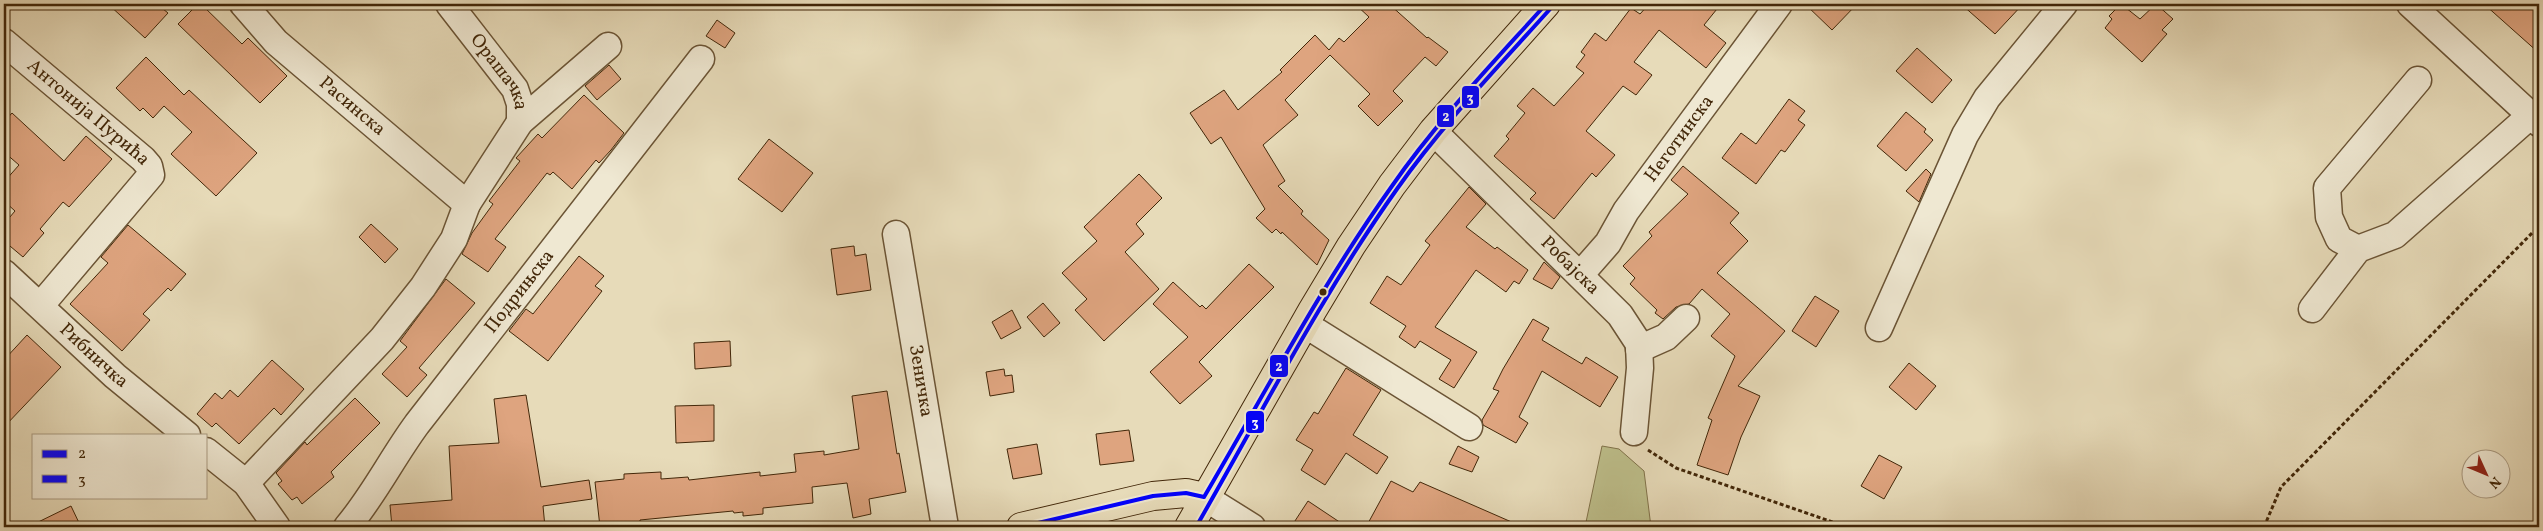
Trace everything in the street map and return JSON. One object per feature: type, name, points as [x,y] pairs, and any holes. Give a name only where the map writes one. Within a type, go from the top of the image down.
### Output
[{"type":"main road","points":[[1189,527],[1351,246],[1392,185],[1433,131],[1546,4]]},
{"type":"main road","points":[[1021,527],[1153,496],[1186,493],[1204,498]]},
{"type":"street","name":"Расинска","points":[[243,4],[276,42],[468,204]]},
{"type":"street","name":"Орашачка","points":[[449,4],[514,89],[520,104],[520,122]]},
{"type":"street","name":"Неготинска","points":[[1580,275],[1608,243],[1626,211],[1779,4]]},
{"type":"street","points":[[1879,328],[1965,135],[1987,98],[2064,4]]},
{"type":"street","points":[[2312,310],[2358,249],[2394,236],[2535,119],[2410,4]]},
{"type":"street","name":"Антонија Пурића","points":[[4,42],[143,159],[149,166],[151,175],[41,305]]},
{"type":"street","points":[[246,483],[382,339],[442,261],[454,239],[468,204],[520,122],[608,46]]},
{"type":"street","name":"Подрињска","points":[[347,527],[368,502],[391,460],[417,424],[701,60]]},
{"type":"street","points":[[2358,249],[2339,239],[2328,217],[2327,188],[2418,80]]},
{"type":"street","name":"Робајска","points":[[1433,131],[1620,315],[1639,344],[1640,368],[1634,432]]},
{"type":"street","name":"Зеничка","points":[[896,234],[945,527]]},
{"type":"street","name":"Рибничка","points":[[4,273],[41,305],[115,376],[186,434]]},
{"type":"street","points":[[1639,349],[1666,337],[1686,318]]},
{"type":"street","points":[[1306,325],[1469,427]]},
{"type":"street","points":[[208,452],[246,483],[277,527]]},
{"type":"street","points":[[1204,498],[1252,527]]},
{"type":"path","points":[[2264,527],[2281,487],[2539,226]]},
{"type":"path","points":[[1634,432],[1647,450],[1676,468],[1847,527]]},
{"type":"green space","points":[[1602,446],[1619,449],[1644,471],[1651,527],[1585,527]]},
{"type":"building","points":[[108,4],[157,4],[168,13],[145,38]]},
{"type":"building","points":[[198,4],[201,4],[242,44],[248,38],[287,76],[260,103],[178,24]]},
{"type":"building","points":[[1355,4],[1389,4],[1427,38],[1448,52],[1436,66],[1425,57],[1393,91],[1403,101],[1378,126],[1358,106],[1370,94],[1330,55],[1285,100],[1298,115],[1263,145],[1285,181],[1278,186],[1303,211],[1301,214],[1329,240],[1317,265],[1282,232],[1281,234],[1276,229],[1272,233],[1256,218],[1265,209],[1221,137],[1211,144],[1190,113],[1224,90],[1238,110],[1282,72],[1280,70],[1315,35],[1329,50],[1339,38],[1344,42],[1369,17]]},
{"type":"building","points":[[1649,4],[1721,4],[1704,25],[1726,43],[1706,68],[1659,30],[1634,62],[1652,75],[1636,95],[1623,86],[1586,131],[1615,155],[1596,177],[1592,173],[1554,219],[1530,199],[1536,193],[1494,156],[1509,139],[1506,136],[1525,113],[1517,106],[1533,88],[1554,106],[1584,73],[1576,67],[1585,55],[1581,52],[1595,33],[1606,41],[1631,8],[1640,14]]},
{"type":"building","points":[[1805,4],[1857,4],[1832,30]]},
{"type":"building","points":[[1961,4],[2023,4],[1995,34]]},
{"type":"building","points":[[2121,4],[2140,19],[2156,4],[2173,19],[2162,30],[2167,34],[2142,62],[2105,28],[2112,19],[2109,16]]},
{"type":"building","points":[[2484,4],[2539,4],[2539,53],[2512,29]]},
{"type":"building","points":[[717,20],[735,33],[725,48],[706,36]]},
{"type":"building","points":[[1917,48],[1952,80],[1932,103],[1896,71]]},
{"type":"building","points":[[146,57],[184,95],[189,90],[257,153],[216,196],[171,154],[192,132],[164,106],[153,118],[143,108],[140,111],[116,88]]},
{"type":"building","points":[[609,65],[621,79],[597,100],[585,86]]},
{"type":"building","points":[[584,95],[624,133],[599,163],[596,160],[572,189],[553,172],[550,175],[547,173],[495,239],[506,247],[488,272],[462,254],[472,233],[493,204],[489,201],[520,161],[516,158],[538,134],[542,138]]},
{"type":"building","points":[[1789,99],[1805,111],[1798,120],[1805,125],[1785,152],[1781,150],[1756,184],[1722,158],[1741,133],[1756,144]]},
{"type":"building","points":[[1906,112],[1926,129],[1924,132],[1933,140],[1906,171],[1877,146]]},
{"type":"building","points":[[12,113],[64,161],[86,136],[112,159],[69,207],[63,202],[40,229],[44,233],[23,257],[4,241],[4,224],[15,211],[4,201],[4,182],[19,165],[4,152],[4,122]]},
{"type":"building","points":[[769,139],[813,173],[782,212],[738,179]]},
{"type":"building","points":[[1683,166],[1739,213],[1730,223],[1748,241],[1717,273],[1785,331],[1738,386],[1760,396],[1741,437],[1728,475],[1697,465],[1712,420],[1708,418],[1735,356],[1711,336],[1730,314],[1702,289],[1689,304],[1676,307],[1663,319],[1655,313],[1657,310],[1630,284],[1635,278],[1623,266],[1652,236],[1649,232],[1688,194],[1671,180]]},
{"type":"building","points":[[1926,169],[1931,174],[1919,202],[1906,191]]},
{"type":"building","points":[[1139,174],[1162,198],[1136,224],[1144,234],[1125,252],[1159,289],[1104,341],[1075,310],[1087,299],[1062,273],[1097,241],[1084,227]]},
{"type":"building","points":[[1469,187],[1486,204],[1466,227],[1495,249],[1497,247],[1528,270],[1519,284],[1514,281],[1506,292],[1476,270],[1435,327],[1477,352],[1454,388],[1439,379],[1451,360],[1420,341],[1415,348],[1399,337],[1406,326],[1370,303],[1387,276],[1401,285],[1430,245],[1425,241]]},
{"type":"building","points":[[371,224],[398,249],[385,263],[359,237]]},
{"type":"building","points":[[128,225],[186,274],[171,291],[168,288],[143,314],[150,320],[122,351],[70,304],[108,263],[101,257]]},
{"type":"building","points":[[854,246],[855,256],[866,254],[871,290],[837,295],[831,249]]},
{"type":"building","points":[[579,256],[604,276],[595,286],[602,291],[548,361],[509,331],[526,309],[533,314]]},
{"type":"building","points":[[1544,262],[1560,277],[1552,289],[1533,279]]},
{"type":"building","points":[[1249,264],[1274,287],[1199,362],[1212,376],[1180,404],[1150,372],[1188,337],[1153,304],[1173,282],[1200,307],[1202,305],[1206,309]]},
{"type":"building","points":[[446,279],[475,303],[419,368],[427,375],[407,397],[382,374],[407,347],[400,341]]},
{"type":"building","points":[[1815,296],[1839,311],[1816,347],[1792,331]]},
{"type":"building","points":[[1043,303],[1060,323],[1044,337],[1027,317]]},
{"type":"building","points":[[1012,310],[1021,328],[1001,339],[992,322]]},
{"type":"building","points":[[1533,319],[1549,328],[1542,340],[1582,364],[1586,357],[1618,377],[1600,407],[1542,371],[1519,417],[1528,423],[1516,443],[1483,425],[1482,420],[1499,391],[1493,389],[1503,369]]},
{"type":"building","points":[[27,335],[61,367],[4,427],[4,360]]},
{"type":"building","points":[[730,341],[731,366],[695,369],[694,343]]},
{"type":"building","points":[[272,360],[304,389],[281,415],[274,408],[239,444],[216,423],[212,427],[197,414],[215,393],[222,399],[230,390],[238,397]]},
{"type":"building","points":[[1909,363],[1936,386],[1916,410],[1889,387]]},
{"type":"building","points":[[1346,368],[1381,390],[1353,435],[1388,457],[1377,474],[1346,453],[1325,485],[1301,470],[1313,450],[1296,440],[1314,412],[1318,414]]},
{"type":"building","points":[[1004,369],[1005,376],[1012,375],[1014,392],[990,396],[986,372]]},
{"type":"building","points":[[887,391],[897,454],[899,453],[906,492],[869,499],[871,514],[853,518],[847,483],[812,487],[813,503],[763,508],[763,514],[743,516],[743,512],[734,513],[733,511],[640,520],[640,523],[623,524],[624,527],[600,527],[595,482],[624,479],[624,474],[661,472],[661,479],[688,477],[689,480],[760,472],[760,476],[796,472],[794,454],[824,451],[824,455],[859,449],[852,396]]},
{"type":"building","points":[[526,395],[541,487],[589,480],[592,499],[543,506],[545,527],[518,527],[517,522],[482,527],[392,527],[390,505],[452,500],[449,446],[499,443],[494,399]]},
{"type":"building","points":[[355,398],[380,423],[331,472],[334,477],[302,504],[297,497],[292,500],[278,484],[282,481],[276,473],[305,442],[307,445]]},
{"type":"building","points":[[714,405],[714,441],[676,443],[675,406]]},
{"type":"building","points":[[1129,430],[1134,461],[1100,465],[1096,434]]},
{"type":"building","points":[[1037,444],[1042,474],[1013,479],[1007,449]]},
{"type":"building","points":[[1458,446],[1479,457],[1472,472],[1449,464]]},
{"type":"building","points":[[1879,455],[1902,467],[1884,499],[1861,486]]},
{"type":"building","points":[[1391,481],[1413,492],[1420,482],[1523,527],[1366,527]]},
{"type":"building","points":[[1308,501],[1347,527],[1291,527]]},
{"type":"building","points":[[71,506],[81,527],[28,527]]},
{"type":"transit line","name":"2","points":[[1204,497],[1318,300],[1366,223],[1428,138],[1546,4]]},
{"type":"transit line","name":"3","points":[[1196,527],[1317,313],[1397,189],[1414,165],[1471,97],[1551,8]]},
{"type":"transit line","name":"2","points":[[1021,527],[1153,496],[1186,493],[1204,497]]}]
